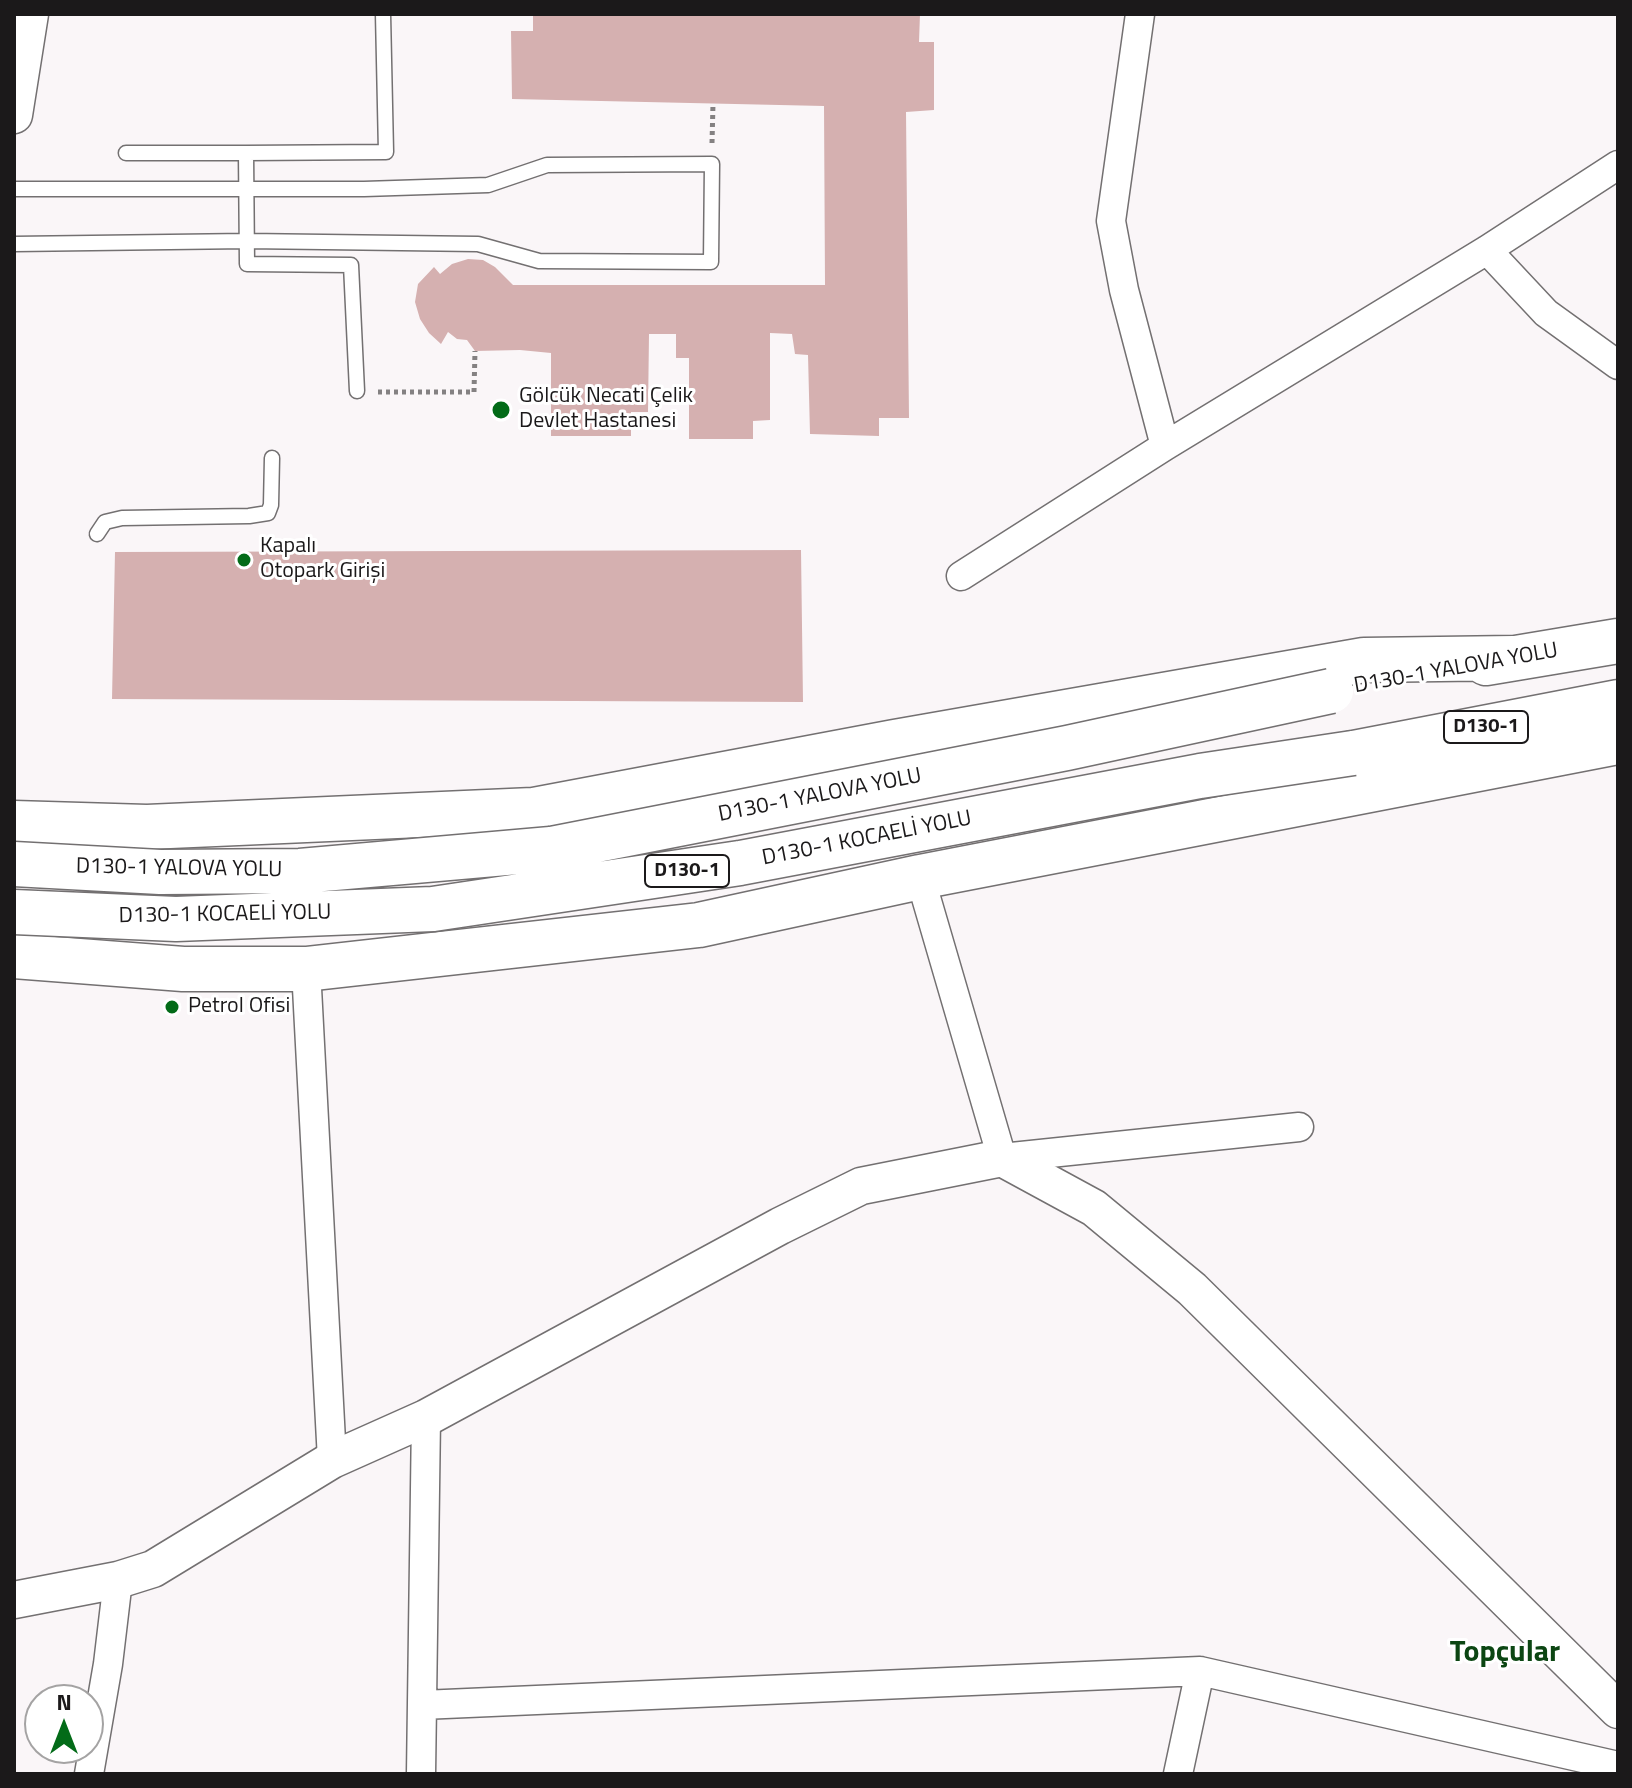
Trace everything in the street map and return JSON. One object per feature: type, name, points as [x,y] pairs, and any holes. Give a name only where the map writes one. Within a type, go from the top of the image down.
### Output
[{"type":"highway","name":"D130-1 YALOVA YOLU","points":[[14,864],[160,872],[300,871],[551,849],[1067,748],[1331,691],[1618,641]]},
{"type":"highway","points":[[14,823],[160,827],[533,810],[894,742],[1364,660],[1514,658]]},
{"type":"highway","name":"D130-1 KOCAELİ YOLU","points":[[14,909],[176,919],[433,909],[740,863],[1200,776],[1353,753],[1618,702]]},
{"type":"highway","points":[[14,956],[144,966],[306,969],[699,925],[920,877],[1618,742]]},
{"type":"highway","points":[[144,966],[110,928],[110,879],[132,840],[160,827]]},
{"type":"highway","points":[[14,874],[18,886],[14,909]]},
{"type":"street","points":[[14,115],[30,14]]},
{"type":"street","points":[[1140,14],[1111,221],[1124,290],[1165,446]]},
{"type":"street","points":[[961,576],[1165,446],[1487,250],[1618,165]]},
{"type":"street","points":[[1487,250],[1546,313],[1618,365]]},
{"type":"street","points":[[920,877],[1002,1158],[1094,1208],[1192,1289],[1618,1710]]},
{"type":"street","points":[[306,969],[332,1460]]},
{"type":"street","points":[[14,1600],[118,1580],[153,1569],[332,1460],[426,1418],[780,1226],[861,1186],[1002,1158],[1299,1127]]},
{"type":"street","points":[[421,1774],[426,1418]]},
{"type":"street","points":[[89,1774],[108,1664],[118,1580]]},
{"type":"street","points":[[422,1705],[1200,1671],[1618,1766]]},
{"type":"street","points":[[1178,1774],[1200,1671]]},
{"type":"lane","points":[[126,153],[386,152],[383,21]]},
{"type":"lane","points":[[246,153],[247,264],[351,265],[357,391]]},
{"type":"lane","points":[[14,189],[488,185],[547,165],[712,164],[711,262],[539,261],[478,244],[247,241],[14,244]]},
{"type":"lane","points":[[97,534],[105,522],[122,518],[268,513],[271,505],[272,458]]},
{"type":"path","points":[[712,164],[713,104]]},
{"type":"path","points":[[357,391],[474,392],[475,351]]},
{"type":"building","name":"Gölcük Necati Çelik Devlet Hastanesi","points":[[533,14],[920,14],[919,42],[934,42],[934,110],[906,112],[909,418],[879,418],[879,436],[810,434],[808,355],[795,354],[792,334],[770,333],[770,420],[753,421],[753,439],[689,439],[689,358],[676,358],[676,334],[649,334],[648,412],[631,412],[631,436],[551,436],[551,353],[475,351],[467,340],[457,339],[448,332],[441,344],[429,333],[420,319],[415,302],[418,284],[434,267],[440,274],[452,264],[468,259],[483,260],[513,285],[825,285],[824,106],[512,99],[511,31],[533,31]]},
{"type":"building","points":[[801,550],[803,702],[112,699],[115,552]]},
{"type":"place","name":"Gölcük Necati Çelik Devlet Hastanesi","points":[[501,410]]},
{"type":"place","name":"Kapalı Otopark Girişi","points":[[244,560]]},
{"type":"place","name":"Petrol Ofisi","points":[[172,1007]]},
{"type":"district","name":"Topçular","points":[[1505,1654]]}]
